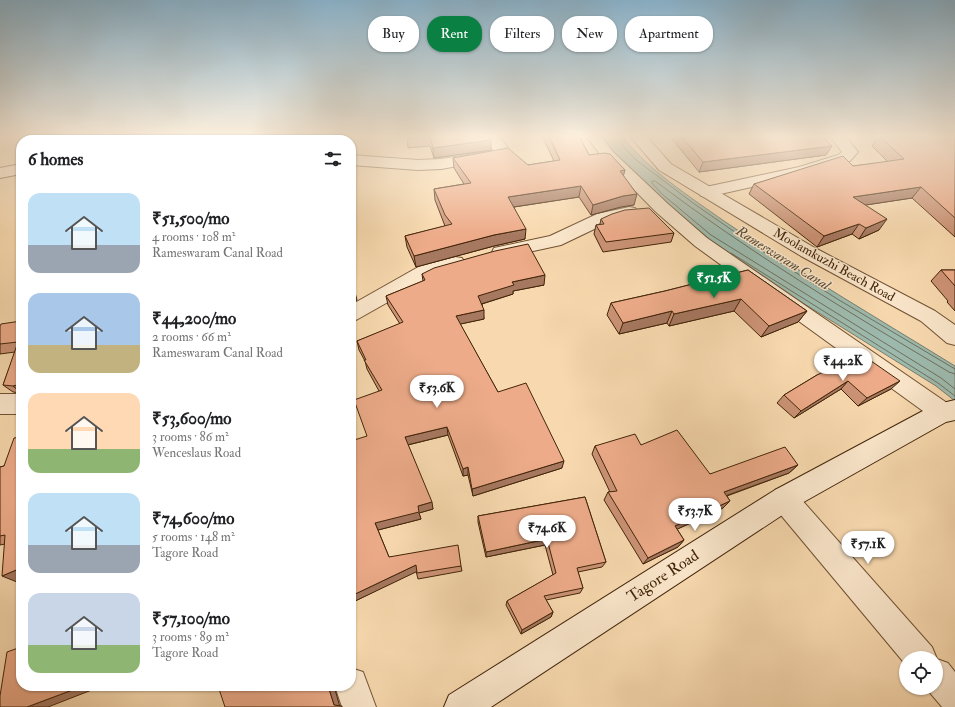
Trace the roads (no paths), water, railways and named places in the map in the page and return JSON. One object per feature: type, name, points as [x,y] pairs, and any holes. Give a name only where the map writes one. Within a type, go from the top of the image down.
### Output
[{"type":"street","points":[[622,169],[662,208],[701,242],[949,411]]},
{"type":"street","name":"Moolamkuzhi Beach Road","points":[[668,169],[808,252],[928,316],[955,337]]},
{"type":"street","points":[[707,192],[809,169]]},
{"type":"street","points":[[0,173],[16,170]]},
{"type":"street","points":[[356,311],[427,272],[481,257],[555,241],[603,218],[621,213],[662,208]]},
{"type":"street","points":[[0,404],[16,404]]},
{"type":"street","name":"Tagore Road","points":[[461,707],[784,499],[949,411]]},
{"type":"street","points":[[784,499],[915,651]]},
{"type":"street","points":[[943,683],[955,697]]},
{"type":"street","points":[[353,691],[359,707]]},
{"type":"water","points":[[628,169],[654,169],[683,192],[752,240],[809,277],[955,366],[955,401],[936,386],[705,242]]},
{"type":"water label","name":"Rameswaram Canal","points":[[783,258]]}]
